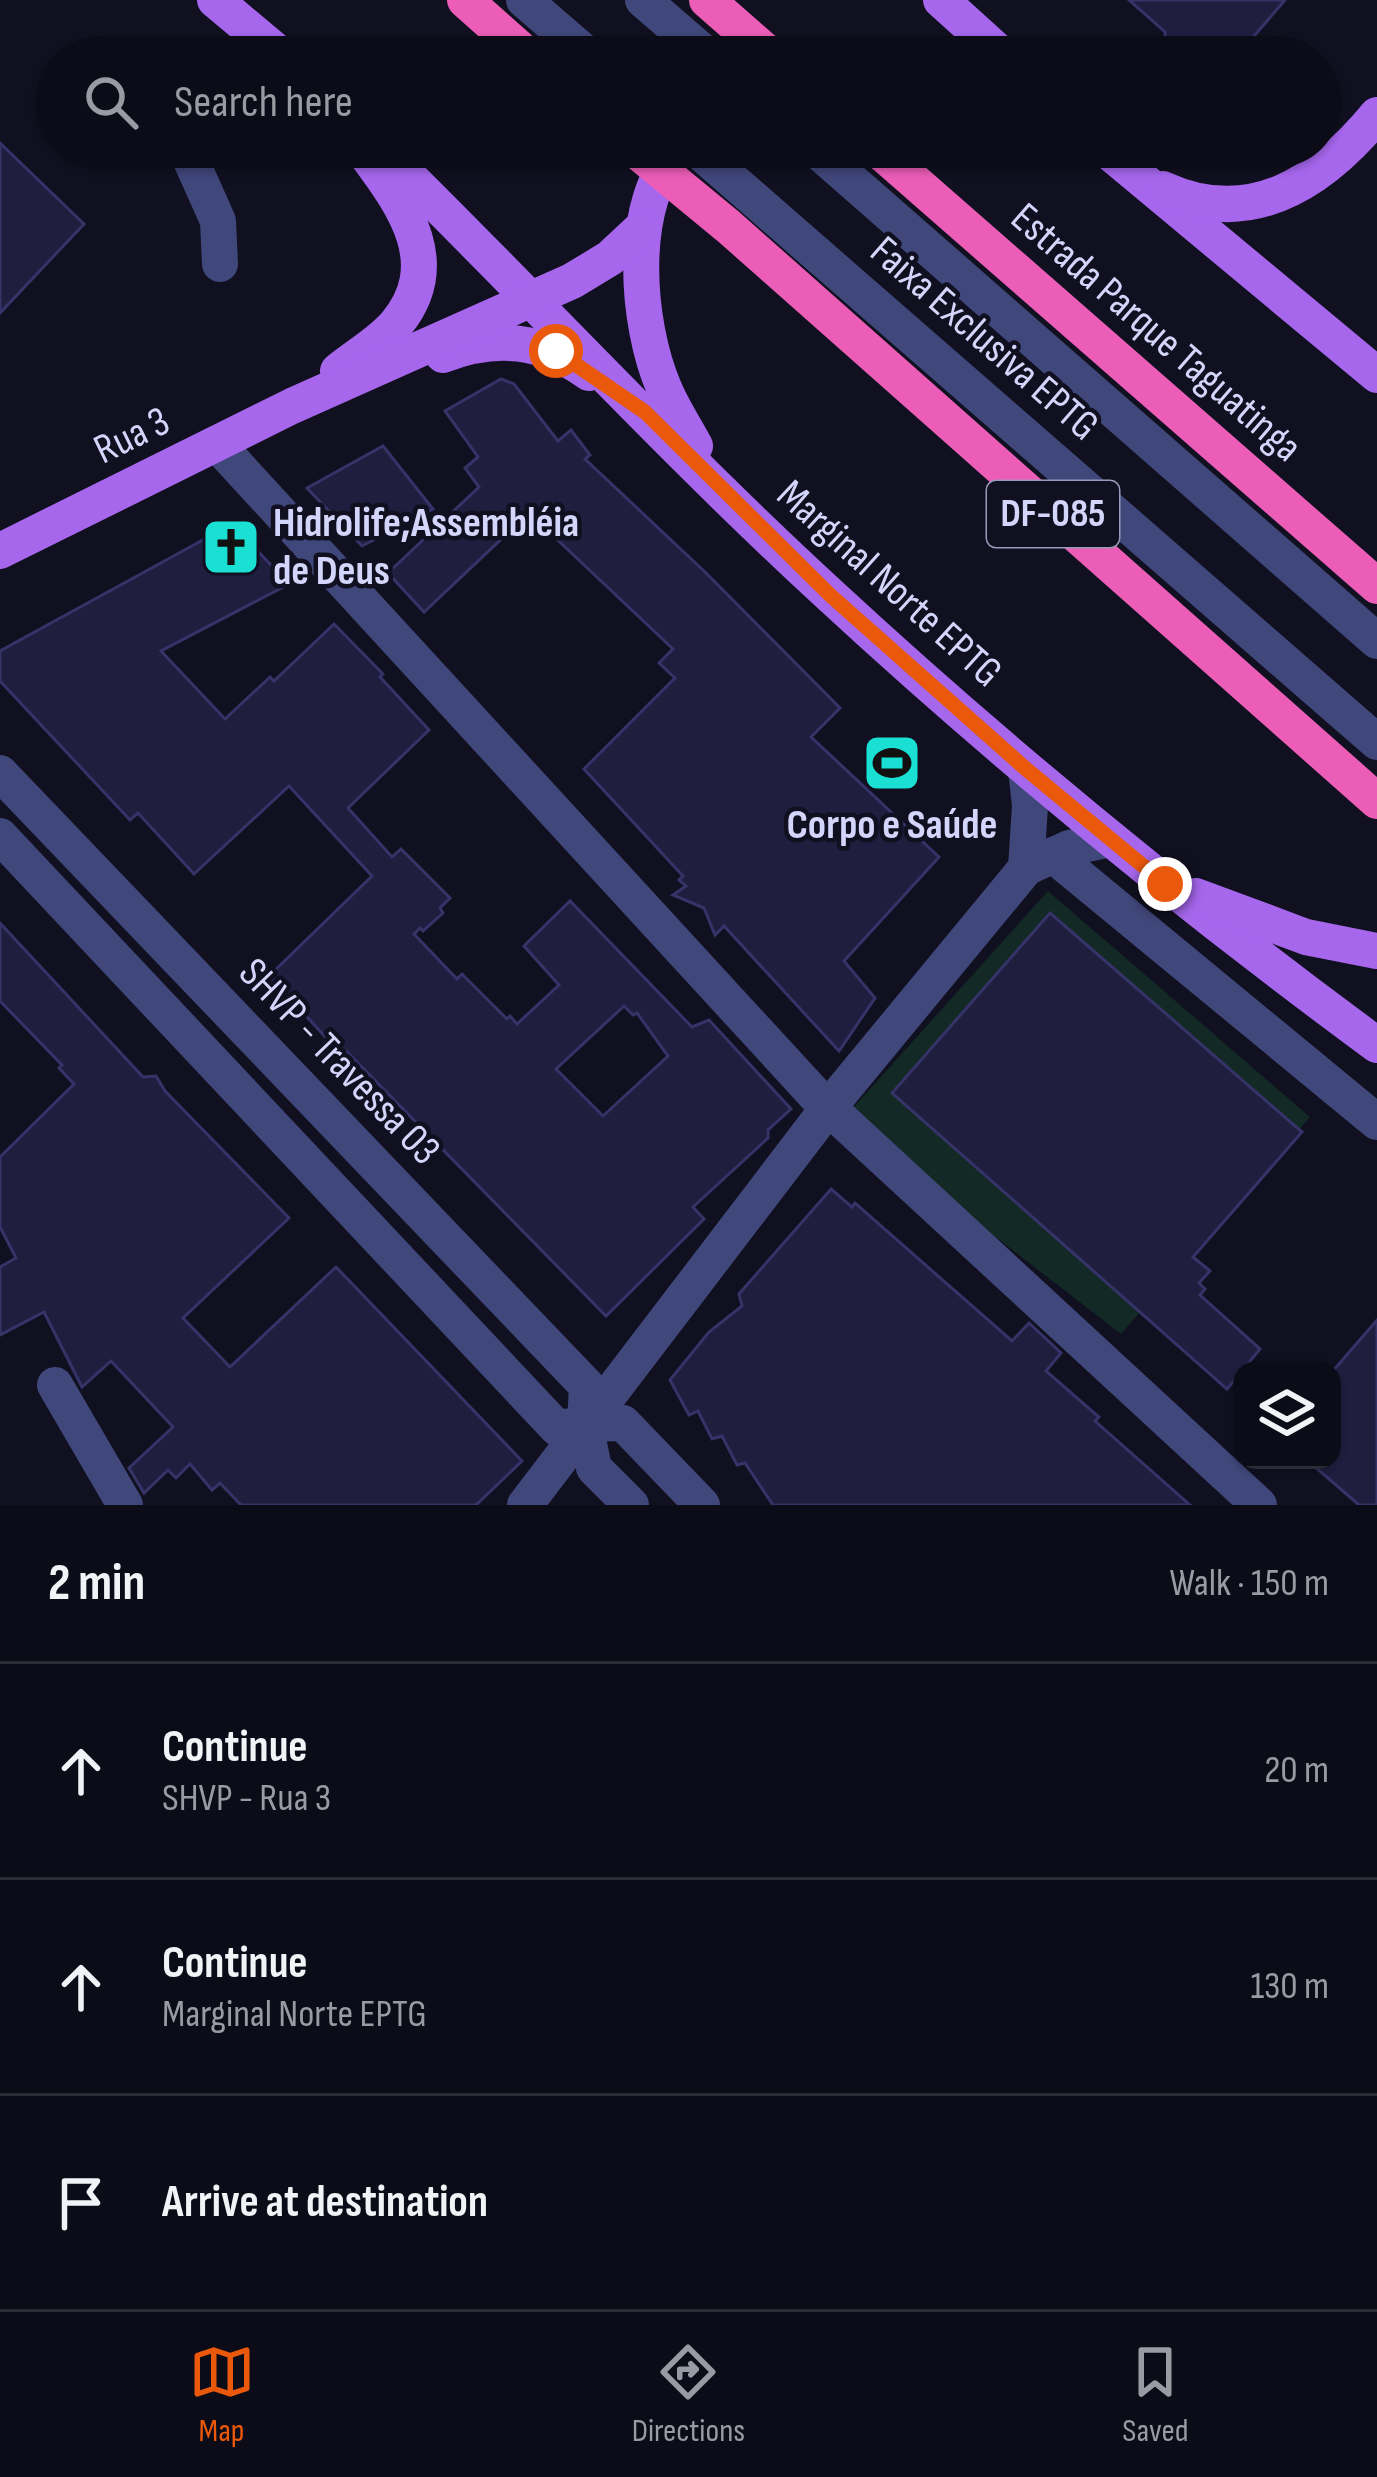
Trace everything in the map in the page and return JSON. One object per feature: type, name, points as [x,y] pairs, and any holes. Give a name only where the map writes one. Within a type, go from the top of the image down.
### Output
[{"type":"highway","points":[[465,0],[505,36]]},
{"type":"highway","points":[[707,0],[748,36]]},
{"type":"highway","name":"DF-085","points":[[657,168],[1377,801]]},
{"type":"highway","name":"Estrada Parque Taguatinga","points":[[899,168],[1377,586]]},
{"type":"main road","points":[[215,0],[258,36]]},
{"type":"main road","points":[[941,0],[981,36]]},
{"type":"main road","points":[[1341,154],[1377,115]]},
{"type":"main road","points":[[303,400],[395,326],[417,291],[422,258],[408,222],[374,168]]},
{"type":"main road","name":"Marginal Norte EPTG","points":[[401,168],[830,595],[1026,769],[1165,884],[1377,1046]]},
{"type":"main road","points":[[666,168],[650,193],[641,230],[643,305],[662,385],[717,486]]},
{"type":"main road","points":[[1125,168],[1377,375]]},
{"type":"main road","points":[[1132,175],[1191,202],[1233,206],[1269,200],[1319,168]]},
{"type":"main road","points":[[303,400],[533,297],[610,258],[641,230]]},
{"type":"main road","points":[[303,400],[356,389],[456,350],[535,344],[556,351],[645,412]]},
{"type":"main road","name":"Rua 3","points":[[0,551],[303,400]]},
{"type":"main road","points":[[1165,884],[1306,937],[1377,951]]},
{"type":"street","points":[[524,0],[566,36]]},
{"type":"street","points":[[643,0],[685,36]]},
{"type":"street","points":[[194,168],[218,221],[220,264]]},
{"type":"street","name":"Faixa Exclusiva EPTG","points":[[718,168],[1377,742]]},
{"type":"street","name":"Faixa Exclusiva EPTG","points":[[838,168],[1377,640]]},
{"type":"street","points":[[217,444],[828,1108],[1259,1505]]},
{"type":"street","points":[[1026,769],[1040,861],[1377,1122]]},
{"type":"street","name":"SHVP - Travessa 03","points":[[0,773],[587,1386],[585,1424],[594,1468],[631,1505]]},
{"type":"street","points":[[0,836],[557,1428],[623,1423],[702,1505]]},
{"type":"street","points":[[525,1505],[828,1108],[1040,861],[1111,839]]},
{"type":"street","points":[[55,1385],[124,1505]]},
{"type":"green space","points":[[1048,891],[1310,1117],[1121,1334],[843,1119]]},
{"type":"building","points":[[1129,0],[1285,0],[1254,36],[1165,36]]},
{"type":"building","points":[[0,143],[84,224],[0,313]]},
{"type":"building","points":[[501,379],[514,384],[558,441],[571,430],[590,455],[585,459],[840,708],[811,737],[939,857],[844,961],[875,998],[839,1051],[724,926],[715,935],[704,908],[673,895],[686,886],[679,880],[683,876],[584,769],[675,678],[659,663],[673,649],[529,513],[424,612],[388,573],[479,487],[465,468],[478,457],[445,411]]},
{"type":"building","points":[[383,446],[433,509],[362,546],[307,488]]},
{"type":"building","points":[[232,524],[289,584],[161,651],[225,719],[334,624],[383,674],[380,677],[429,730],[348,808],[392,857],[401,849],[450,898],[440,908],[443,913],[414,934],[457,979],[462,974],[517,1024],[559,985],[524,946],[570,901],[692,1027],[709,1020],[791,1109],[768,1130],[768,1138],[693,1207],[704,1219],[606,1316],[347,1052],[343,1056],[269,976],[372,876],[289,786],[194,874],[138,813],[130,820],[0,681],[0,651]],"holes":[[[624,1006],[633,1015],[637,1013],[668,1056],[603,1116],[556,1069]]]},
{"type":"building","points":[[1050,913],[1302,1132],[1193,1257],[1210,1271],[1199,1283],[1205,1289],[1200,1295],[1260,1349],[1250,1361],[1233,1361],[1233,1382],[1227,1389],[892,1093]]},
{"type":"building","points":[[0,923],[143,1077],[156,1076],[165,1091],[289,1218],[183,1318],[230,1367],[336,1267],[522,1461],[476,1505],[241,1505],[220,1483],[212,1490],[190,1464],[176,1478],[168,1470],[144,1493],[129,1468],[173,1427],[111,1361],[82,1387],[44,1312],[0,1335],[0,1267],[16,1258],[0,1227],[0,1157],[74,1084],[59,1068],[62,1065],[0,1001]]},
{"type":"building","points":[[831,1189],[852,1207],[855,1203],[1012,1341],[1029,1323],[1061,1353],[1046,1371],[1190,1505],[773,1505],[745,1463],[737,1465],[722,1436],[712,1439],[698,1411],[689,1415],[670,1380],[709,1332],[742,1306],[739,1294]]},
{"type":"building","points":[[1377,1320],[1377,1505],[1359,1505],[1317,1469],[1341,1469],[1341,1362]]},
{"type":"place","name":"Hidrolife;Assembléia de Deus","points":[[231,547]]},
{"type":"place","name":"Corpo e Saúde","points":[[892,763]]},
{"type":"route","points":[[556,351],[645,412],[830,595],[1026,769],[1165,884]]}]
